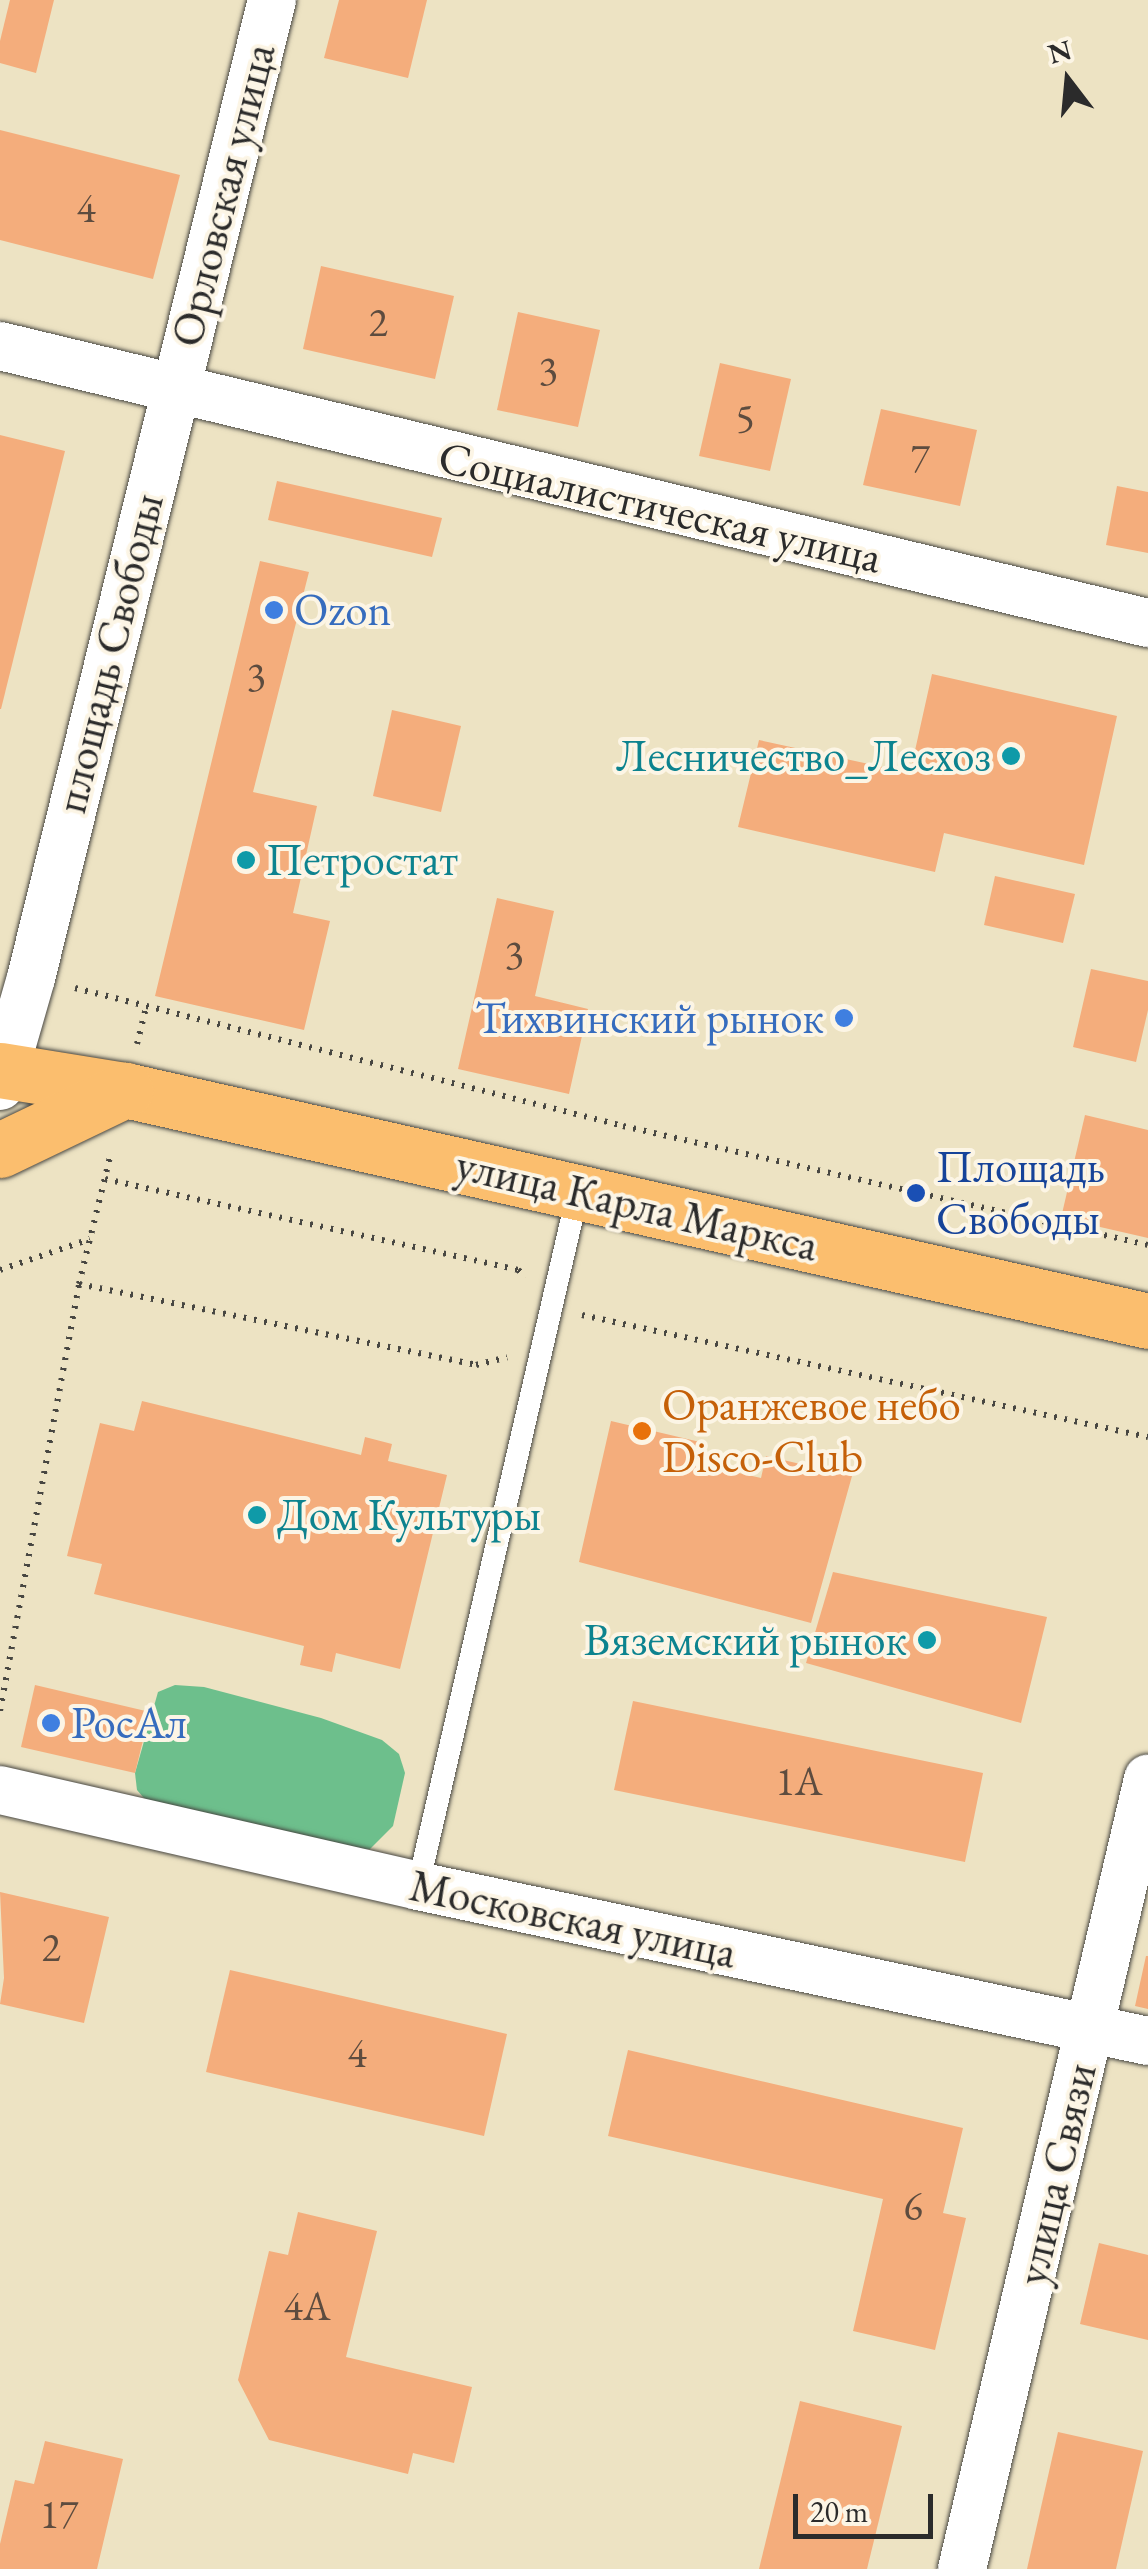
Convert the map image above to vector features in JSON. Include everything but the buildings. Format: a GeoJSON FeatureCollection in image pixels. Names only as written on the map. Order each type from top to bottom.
{"type":"FeatureCollection","features":[{"type":"Feature","properties":{"kind":"main road","name":"улица Карла Маркса"},"geometry":{"type":"LineString","coordinates":[[1,1076],[126,1090],[1148,1321]]}},
{"type":"Feature","properties":{"kind":"main road"},"geometry":{"type":"LineString","coordinates":[[0,1150],[126,1090]]}},
{"type":"Feature","properties":{"kind":"street","name":"Орловская улица"},"geometry":{"type":"LineString","coordinates":[[173,391],[272,0]]}},
{"type":"Feature","properties":{"kind":"street"},"geometry":{"type":"LineString","coordinates":[[0,346],[173,391]]}},
{"type":"Feature","properties":{"kind":"street","name":"Социалистическая улица"},"geometry":{"type":"LineString","coordinates":[[173,391],[1148,623]]}},
{"type":"Feature","properties":{"kind":"street","name":"площадь Свободы"},"geometry":{"type":"LineString","coordinates":[[1,1076],[31,978],[173,391]]}},
{"type":"Feature","properties":{"kind":"street","name":"улица Связи"},"geometry":{"type":"LineString","coordinates":[[962,2569],[1148,1779]]}},
{"type":"Feature","properties":{"kind":"street","name":"Московская улица"},"geometry":{"type":"LineString","coordinates":[[0,1790],[418,1886],[1148,2041]]}},
{"type":"Feature","properties":{"kind":"lane"},"geometry":{"type":"LineString","coordinates":[[418,1886],[578,1192]]}},
{"type":"Feature","properties":{"kind":"path"},"geometry":{"type":"LineString","coordinates":[[31,978],[624,1126],[1148,1245]]}},
{"type":"Feature","properties":{"kind":"path"},"geometry":{"type":"LineString","coordinates":[[0,1711],[79,1284],[126,1090]]}},
{"type":"Feature","properties":{"kind":"path"},"geometry":{"type":"LineString","coordinates":[[105,1180],[518,1270],[533,1282],[552,1308],[1148,1438]]}},
{"type":"Feature","properties":{"kind":"path"},"geometry":{"type":"LineString","coordinates":[[0,1270],[90,1238]]}},
{"type":"Feature","properties":{"kind":"path"},"geometry":{"type":"LineString","coordinates":[[79,1284],[476,1365],[506,1358],[552,1308]]}},
{"type":"Feature","properties":{"kind":"green space"},"geometry":{"type":"Polygon","coordinates":[[[175,1685],[204,1687],[321,1718],[382,1740],[399,1754],[405,1773],[393,1826],[370,1849],[344,1852],[149,1804],[137,1790],[135,1773],[158,1692],[175,1685]]]}},
{"type":"Feature","properties":{"kind":"place","name":"Ozon"},"geometry":{"type":"Point","coordinates":[274,610]}},
{"type":"Feature","properties":{"kind":"place","name":"Лесничество_Лесхоз"},"geometry":{"type":"Point","coordinates":[1011,756]}},
{"type":"Feature","properties":{"kind":"place","name":"Петростат"},"geometry":{"type":"Point","coordinates":[246,860]}},
{"type":"Feature","properties":{"kind":"place","name":"Тихвинский рынок"},"geometry":{"type":"Point","coordinates":[844,1018]}},
{"type":"Feature","properties":{"kind":"place","name":"Площадь Свободы"},"geometry":{"type":"Point","coordinates":[916,1193]}},
{"type":"Feature","properties":{"kind":"place","name":"Оранжевое небо Disco-Club"},"geometry":{"type":"Point","coordinates":[642,1431]}},
{"type":"Feature","properties":{"kind":"place","name":"Дом Культуры"},"geometry":{"type":"Point","coordinates":[257,1515]}},
{"type":"Feature","properties":{"kind":"place","name":"Вяземский рынок"},"geometry":{"type":"Point","coordinates":[927,1640]}},
{"type":"Feature","properties":{"kind":"place","name":"РосАл"},"geometry":{"type":"Point","coordinates":[51,1723]}}]}
